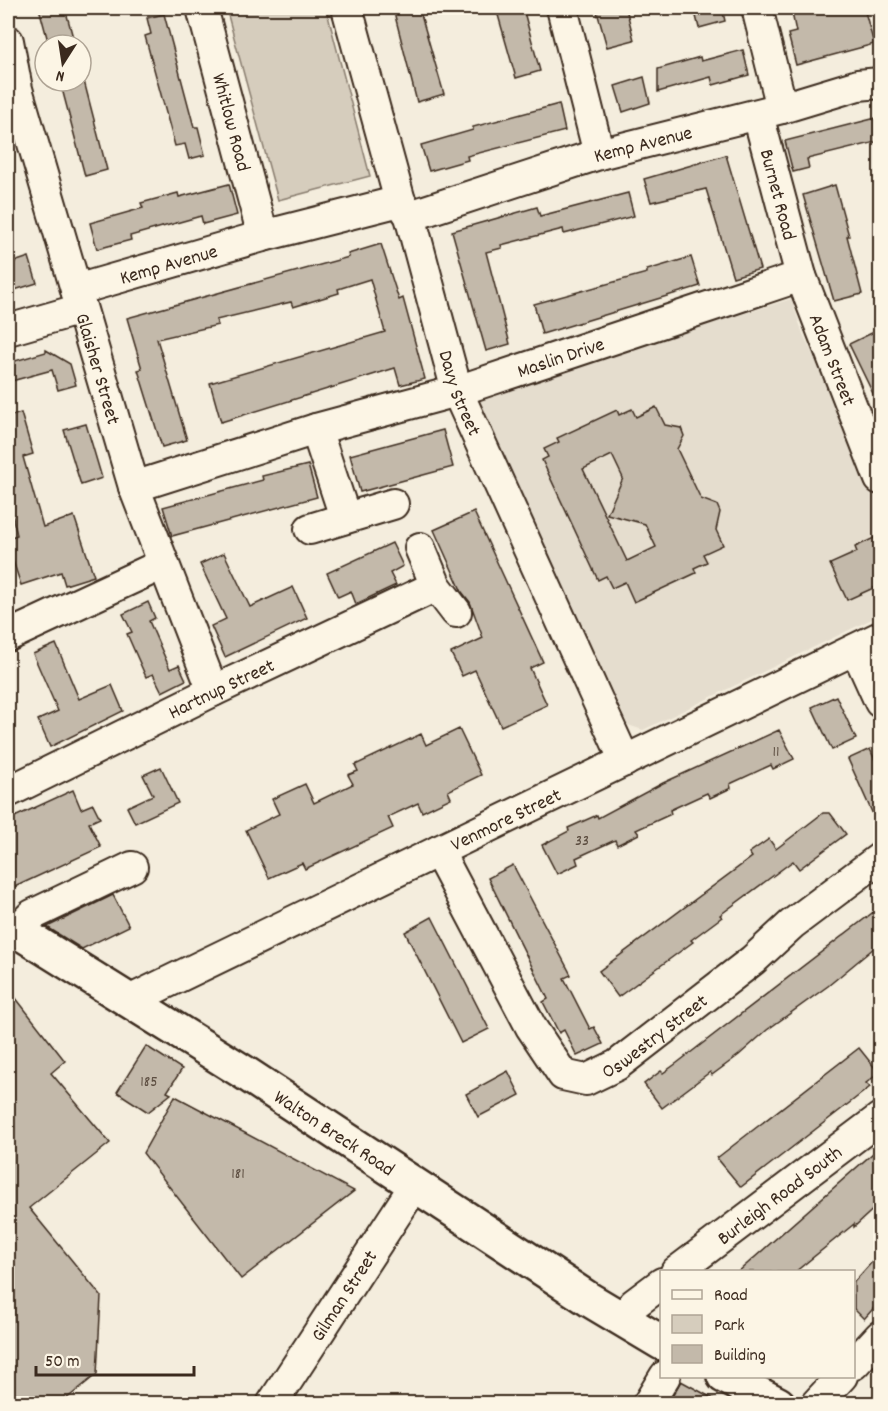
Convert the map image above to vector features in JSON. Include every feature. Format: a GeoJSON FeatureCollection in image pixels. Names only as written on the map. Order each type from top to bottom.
{"type":"FeatureCollection","features":[{"type":"Feature","properties":{"kind":"highway","name":"Walton Breck Road"},"geometry":{"type":"LineString","coordinates":[[12,928],[130,1000],[622,1320],[660,1342]]}},
{"type":"Feature","properties":{"kind":"highway"},"geometry":{"type":"LineString","coordinates":[[726,1378],[774,1403]]}},
{"type":"Feature","properties":{"kind":"street","name":"Whitlow Road"},"geometry":{"type":"LineString","coordinates":[[202,8],[263,236]]}},
{"type":"Feature","properties":{"kind":"street","name":"Davy Street"},"geometry":{"type":"LineString","coordinates":[[347,8],[457,392],[625,761]]}},
{"type":"Feature","properties":{"kind":"street"},"geometry":{"type":"LineString","coordinates":[[562,8],[599,154]]}},
{"type":"Feature","properties":{"kind":"street","name":"Burnet Road"},"geometry":{"type":"LineString","coordinates":[[757,8],[770,112],[801,276]]}},
{"type":"Feature","properties":{"kind":"street","name":"Glaisher Street"},"geometry":{"type":"LineString","coordinates":[[8,41],[17,89],[134,487],[213,691]]}},
{"type":"Feature","properties":{"kind":"street","name":"Kemp Avenue"},"geometry":{"type":"LineString","coordinates":[[8,330],[78,300],[263,236],[405,208],[599,154],[770,112],[858,86],[880,83]]}},
{"type":"Feature","properties":{"kind":"street","name":"Maslin Drive"},"geometry":{"type":"LineString","coordinates":[[134,487],[316,429],[457,392],[801,276]]}},
{"type":"Feature","properties":{"kind":"street","name":"Adam Street"},"geometry":{"type":"LineString","coordinates":[[801,276],[880,479]]}},
{"type":"Feature","properties":{"kind":"street"},"geometry":{"type":"LineString","coordinates":[[316,429],[345,517]]}},
{"type":"Feature","properties":{"kind":"street"},"geometry":{"type":"LineString","coordinates":[[310,529],[393,504]]}},
{"type":"Feature","properties":{"kind":"street"},"geometry":{"type":"LineString","coordinates":[[420,548],[436,586],[456,612]]}},
{"type":"Feature","properties":{"kind":"street"},"geometry":{"type":"LineString","coordinates":[[9,631],[163,564]]}},
{"type":"Feature","properties":{"kind":"street","name":"Hartnup Street"},"geometry":{"type":"LineString","coordinates":[[8,792],[213,691],[436,586]]}},
{"type":"Feature","properties":{"kind":"street"},"geometry":{"type":"LineString","coordinates":[[868,643],[880,702]]}},
{"type":"Feature","properties":{"kind":"street","name":"Venmore Street"},"geometry":{"type":"LineString","coordinates":[[130,1000],[868,643]]}},
{"type":"Feature","properties":{"kind":"street","name":"Oswestry Street"},"geometry":{"type":"LineString","coordinates":[[438,851],[531,1027],[563,1075],[586,1080],[617,1065],[753,960],[792,924],[880,858]]}},
{"type":"Feature","properties":{"kind":"street"},"geometry":{"type":"LineString","coordinates":[[12,928],[32,915],[132,867]]}},
{"type":"Feature","properties":{"kind":"street","name":"Burleigh Road South"},"geometry":{"type":"LineString","coordinates":[[679,1270],[880,1118]]}},
{"type":"Feature","properties":{"kind":"street","name":"Gilman Street"},"geometry":{"type":"LineString","coordinates":[[272,1404],[415,1185]]}},
{"type":"Feature","properties":{"kind":"street"},"geometry":{"type":"LineString","coordinates":[[622,1320],[634,1304],[660,1284]]}},
{"type":"Feature","properties":{"kind":"street"},"geometry":{"type":"LineString","coordinates":[[855,1363],[880,1336]]}},
{"type":"Feature","properties":{"kind":"street"},"geometry":{"type":"LineString","coordinates":[[648,1404],[664,1378]]}},
{"type":"Feature","properties":{"kind":"street"},"geometry":{"type":"LineString","coordinates":[[816,1404],[841,1378]]}},
{"type":"Feature","properties":{"kind":"shaded area"},"geometry":{"type":"Polygon","coordinates":[[[791,299],[803,334],[880,498],[880,615],[643,730],[628,725],[475,396],[791,299]]]}},
{"type":"Feature","properties":{"kind":"green space"},"geometry":{"type":"Polygon","coordinates":[[[226,8],[326,8],[370,176],[278,200],[226,8]]]}},
{"type":"Feature","properties":{"kind":"building"},"geometry":{"type":"Polygon","coordinates":[[[39,8],[65,8],[72,33],[46,33],[39,8]]]}},
{"type":"Feature","properties":{"kind":"building"},"geometry":{"type":"Polygon","coordinates":[[[393,8],[419,8],[444,94],[417,102],[393,8]]]}},
{"type":"Feature","properties":{"kind":"building"},"geometry":{"type":"Polygon","coordinates":[[[496,8],[523,8],[540,71],[516,78],[496,8]]]}},
{"type":"Feature","properties":{"kind":"building"},"geometry":{"type":"Polygon","coordinates":[[[596,8],[626,8],[634,40],[607,47],[596,8]]]}},
{"type":"Feature","properties":{"kind":"building"},"geometry":{"type":"Polygon","coordinates":[[[694,8],[722,8],[725,21],[699,28],[694,8]]]}},
{"type":"Feature","properties":{"kind":"building"},"geometry":{"type":"Polygon","coordinates":[[[791,8],[864,8],[874,44],[796,65],[788,34],[796,32],[791,8]]]}},
{"type":"Feature","properties":{"kind":"building"},"geometry":{"type":"Polygon","coordinates":[[[164,14],[194,127],[198,127],[205,155],[189,159],[185,144],[175,146],[145,36],[151,34],[147,18],[164,14]]]}},
{"type":"Feature","properties":{"kind":"building"},"geometry":{"type":"Polygon","coordinates":[[[743,50],[749,75],[713,85],[711,77],[658,92],[658,69],[700,57],[701,61],[743,50]]]}},
{"type":"Feature","properties":{"kind":"building"},"geometry":{"type":"Polygon","coordinates":[[[644,77],[650,103],[623,112],[615,86],[644,77]]]}},
{"type":"Feature","properties":{"kind":"building"},"geometry":{"type":"Polygon","coordinates":[[[63,93],[87,93],[107,170],[85,176],[63,93]]]}},
{"type":"Feature","properties":{"kind":"building"},"geometry":{"type":"Polygon","coordinates":[[[559,104],[565,131],[467,156],[468,160],[429,171],[421,145],[473,130],[473,127],[559,104]]]}},
{"type":"Feature","properties":{"kind":"building"},"geometry":{"type":"Polygon","coordinates":[[[880,117],[880,141],[807,159],[809,168],[793,172],[785,141],[880,117]]]}},
{"type":"Feature","properties":{"kind":"building"},"geometry":{"type":"Polygon","coordinates":[[[726,155],[760,269],[733,277],[706,189],[651,202],[644,179],[726,155]]]}},
{"type":"Feature","properties":{"kind":"building"},"geometry":{"type":"Polygon","coordinates":[[[229,184],[237,215],[203,224],[201,216],[130,236],[131,240],[97,249],[90,223],[143,208],[141,203],[178,193],[179,197],[229,184]]]}},
{"type":"Feature","properties":{"kind":"building"},"geometry":{"type":"Polygon","coordinates":[[[835,185],[862,294],[834,301],[803,195],[835,185]]]}},
{"type":"Feature","properties":{"kind":"building"},"geometry":{"type":"Polygon","coordinates":[[[628,193],[634,216],[564,234],[563,229],[501,245],[502,248],[486,252],[510,344],[486,351],[452,231],[537,207],[540,216],[628,193]]]}},
{"type":"Feature","properties":{"kind":"building"},"geometry":{"type":"Polygon","coordinates":[[[381,244],[399,300],[403,298],[425,379],[400,385],[395,368],[221,422],[210,383],[385,332],[370,279],[338,289],[339,293],[293,307],[291,302],[216,320],[218,325],[157,339],[187,440],[162,447],[138,370],[142,369],[127,318],[349,257],[348,254],[381,244]]]}},
{"type":"Feature","properties":{"kind":"building"},"geometry":{"type":"Polygon","coordinates":[[[29,257],[37,283],[8,292],[8,264],[29,257]]]}},
{"type":"Feature","properties":{"kind":"building"},"geometry":{"type":"Polygon","coordinates":[[[691,257],[700,286],[542,334],[534,304],[647,273],[647,270],[691,257]]]}},
{"type":"Feature","properties":{"kind":"building"},"geometry":{"type":"Polygon","coordinates":[[[880,329],[880,408],[849,344],[880,329]]]}},
{"type":"Feature","properties":{"kind":"building"},"geometry":{"type":"Polygon","coordinates":[[[46,350],[70,364],[76,385],[58,390],[52,370],[8,382],[8,363],[46,352],[46,350]]]}},
{"type":"Feature","properties":{"kind":"building"},"geometry":{"type":"Polygon","coordinates":[[[656,407],[665,425],[681,428],[684,436],[677,449],[701,499],[717,505],[720,512],[716,530],[723,545],[703,554],[707,562],[694,568],[696,573],[634,602],[625,582],[612,588],[606,576],[598,580],[542,460],[548,457],[544,449],[559,442],[557,438],[617,410],[619,415],[632,409],[636,417],[656,407]],[[612,455],[583,469],[627,561],[656,547],[645,524],[607,514],[623,478],[612,455]]]}},
{"type":"Feature","properties":{"kind":"building"},"geometry":{"type":"Polygon","coordinates":[[[21,413],[33,454],[23,457],[43,527],[74,516],[94,576],[65,585],[61,572],[21,585],[8,546],[8,538],[17,535],[8,499],[8,417],[21,413]]]}},
{"type":"Feature","properties":{"kind":"building"},"geometry":{"type":"Polygon","coordinates":[[[86,424],[102,478],[81,485],[64,430],[86,424]]]}},
{"type":"Feature","properties":{"kind":"building"},"geometry":{"type":"Polygon","coordinates":[[[443,430],[453,467],[360,492],[350,455],[443,430]]]}},
{"type":"Feature","properties":{"kind":"building"},"geometry":{"type":"Polygon","coordinates":[[[308,465],[317,497],[172,536],[163,507],[263,480],[262,476],[308,465]]]}},
{"type":"Feature","properties":{"kind":"building"},"geometry":{"type":"Polygon","coordinates":[[[474,512],[543,662],[530,668],[547,705],[501,726],[475,670],[462,676],[451,653],[483,638],[470,602],[462,592],[434,530],[474,512]]]}},
{"type":"Feature","properties":{"kind":"building"},"geometry":{"type":"Polygon","coordinates":[[[876,537],[880,546],[880,585],[847,600],[830,564],[857,552],[855,547],[876,537]]]}},
{"type":"Feature","properties":{"kind":"building"},"geometry":{"type":"Polygon","coordinates":[[[392,543],[403,566],[390,573],[396,585],[356,604],[351,591],[338,597],[327,573],[392,543]]]}},
{"type":"Feature","properties":{"kind":"building"},"geometry":{"type":"Polygon","coordinates":[[[224,553],[250,607],[293,587],[307,618],[225,657],[211,626],[226,619],[200,564],[224,553]]]}},
{"type":"Feature","properties":{"kind":"building"},"geometry":{"type":"Polygon","coordinates":[[[148,602],[155,618],[149,621],[170,669],[179,665],[186,680],[162,692],[153,674],[146,677],[127,634],[132,632],[123,614],[148,602]]]}},
{"type":"Feature","properties":{"kind":"building"},"geometry":{"type":"Polygon","coordinates":[[[56,644],[79,699],[112,685],[123,711],[50,747],[38,720],[58,711],[33,654],[56,644]]]}},
{"type":"Feature","properties":{"kind":"building"},"geometry":{"type":"Polygon","coordinates":[[[836,696],[856,739],[832,750],[812,707],[836,696]]]}},
{"type":"Feature","properties":{"kind":"building"},"geometry":{"type":"Polygon","coordinates":[[[459,729],[481,775],[448,791],[451,798],[422,812],[418,803],[388,817],[393,828],[305,869],[302,863],[269,878],[246,830],[279,814],[272,799],[305,784],[314,803],[353,784],[348,775],[358,771],[355,765],[421,734],[426,745],[459,729]]]}},
{"type":"Feature","properties":{"kind":"building"},"geometry":{"type":"Polygon","coordinates":[[[779,730],[794,759],[773,769],[771,765],[730,784],[731,788],[710,798],[707,793],[670,810],[671,814],[636,830],[639,834],[617,845],[615,840],[576,858],[578,864],[557,874],[542,845],[569,831],[568,828],[597,815],[598,818],[663,783],[779,730]]]}},
{"type":"Feature","properties":{"kind":"building"},"geometry":{"type":"Polygon","coordinates":[[[870,749],[880,771],[880,830],[848,759],[870,749]]]}},
{"type":"Feature","properties":{"kind":"building"},"geometry":{"type":"Polygon","coordinates":[[[161,767],[178,803],[135,823],[127,807],[153,795],[143,775],[161,767]]]}},
{"type":"Feature","properties":{"kind":"building"},"geometry":{"type":"Polygon","coordinates":[[[73,790],[81,809],[93,804],[100,818],[89,823],[101,847],[8,890],[8,820],[73,790]]]}},
{"type":"Feature","properties":{"kind":"building"},"geometry":{"type":"Polygon","coordinates":[[[823,813],[830,813],[846,834],[799,869],[793,861],[720,915],[722,917],[691,940],[693,942],[618,997],[599,971],[752,857],[749,853],[769,839],[776,849],[823,813]]]}},
{"type":"Feature","properties":{"kind":"building"},"geometry":{"type":"Polygon","coordinates":[[[513,865],[571,975],[564,978],[590,1029],[594,1027],[603,1044],[577,1056],[564,1030],[559,1033],[543,1002],[548,999],[488,878],[513,865]]]}},
{"type":"Feature","properties":{"kind":"building"},"geometry":{"type":"Polygon","coordinates":[[[113,895],[129,926],[82,949],[47,927],[113,895]]]}},
{"type":"Feature","properties":{"kind":"building"},"geometry":{"type":"Polygon","coordinates":[[[880,907],[880,943],[828,986],[767,1030],[739,1055],[712,1075],[710,1072],[662,1108],[644,1084],[661,1071],[663,1073],[677,1063],[880,907]]]}},
{"type":"Feature","properties":{"kind":"building"},"geometry":{"type":"Polygon","coordinates":[[[432,917],[489,1029],[461,1043],[405,932],[432,917]]]}},
{"type":"Feature","properties":{"kind":"building"},"geometry":{"type":"Polygon","coordinates":[[[8,988],[65,1061],[51,1073],[110,1143],[29,1208],[101,1296],[97,1374],[60,1404],[8,1404],[8,988]]]}},
{"type":"Feature","properties":{"kind":"building"},"geometry":{"type":"Polygon","coordinates":[[[146,1046],[182,1069],[167,1092],[171,1094],[148,1112],[117,1092],[146,1046]]]}},
{"type":"Feature","properties":{"kind":"building"},"geometry":{"type":"Polygon","coordinates":[[[859,1048],[879,1073],[866,1083],[870,1087],[741,1187],[717,1158],[859,1048]]]}},
{"type":"Feature","properties":{"kind":"building"},"geometry":{"type":"Polygon","coordinates":[[[508,1071],[520,1095],[478,1117],[466,1094],[508,1071]]]}},
{"type":"Feature","properties":{"kind":"building"},"geometry":{"type":"Polygon","coordinates":[[[175,1096],[354,1191],[241,1279],[143,1153],[175,1096]]]}},
{"type":"Feature","properties":{"kind":"building"},"geometry":{"type":"Polygon","coordinates":[[[880,1147],[880,1203],[854,1227],[854,1224],[797,1270],[740,1270],[880,1147]]]}},
{"type":"Feature","properties":{"kind":"building"},"geometry":{"type":"Polygon","coordinates":[[[880,1253],[880,1301],[864,1319],[855,1310],[855,1281],[880,1253]]]}},
{"type":"Feature","properties":{"kind":"building"},"geometry":{"type":"Polygon","coordinates":[[[681,1381],[723,1404],[668,1404],[681,1381]]]}}]}
